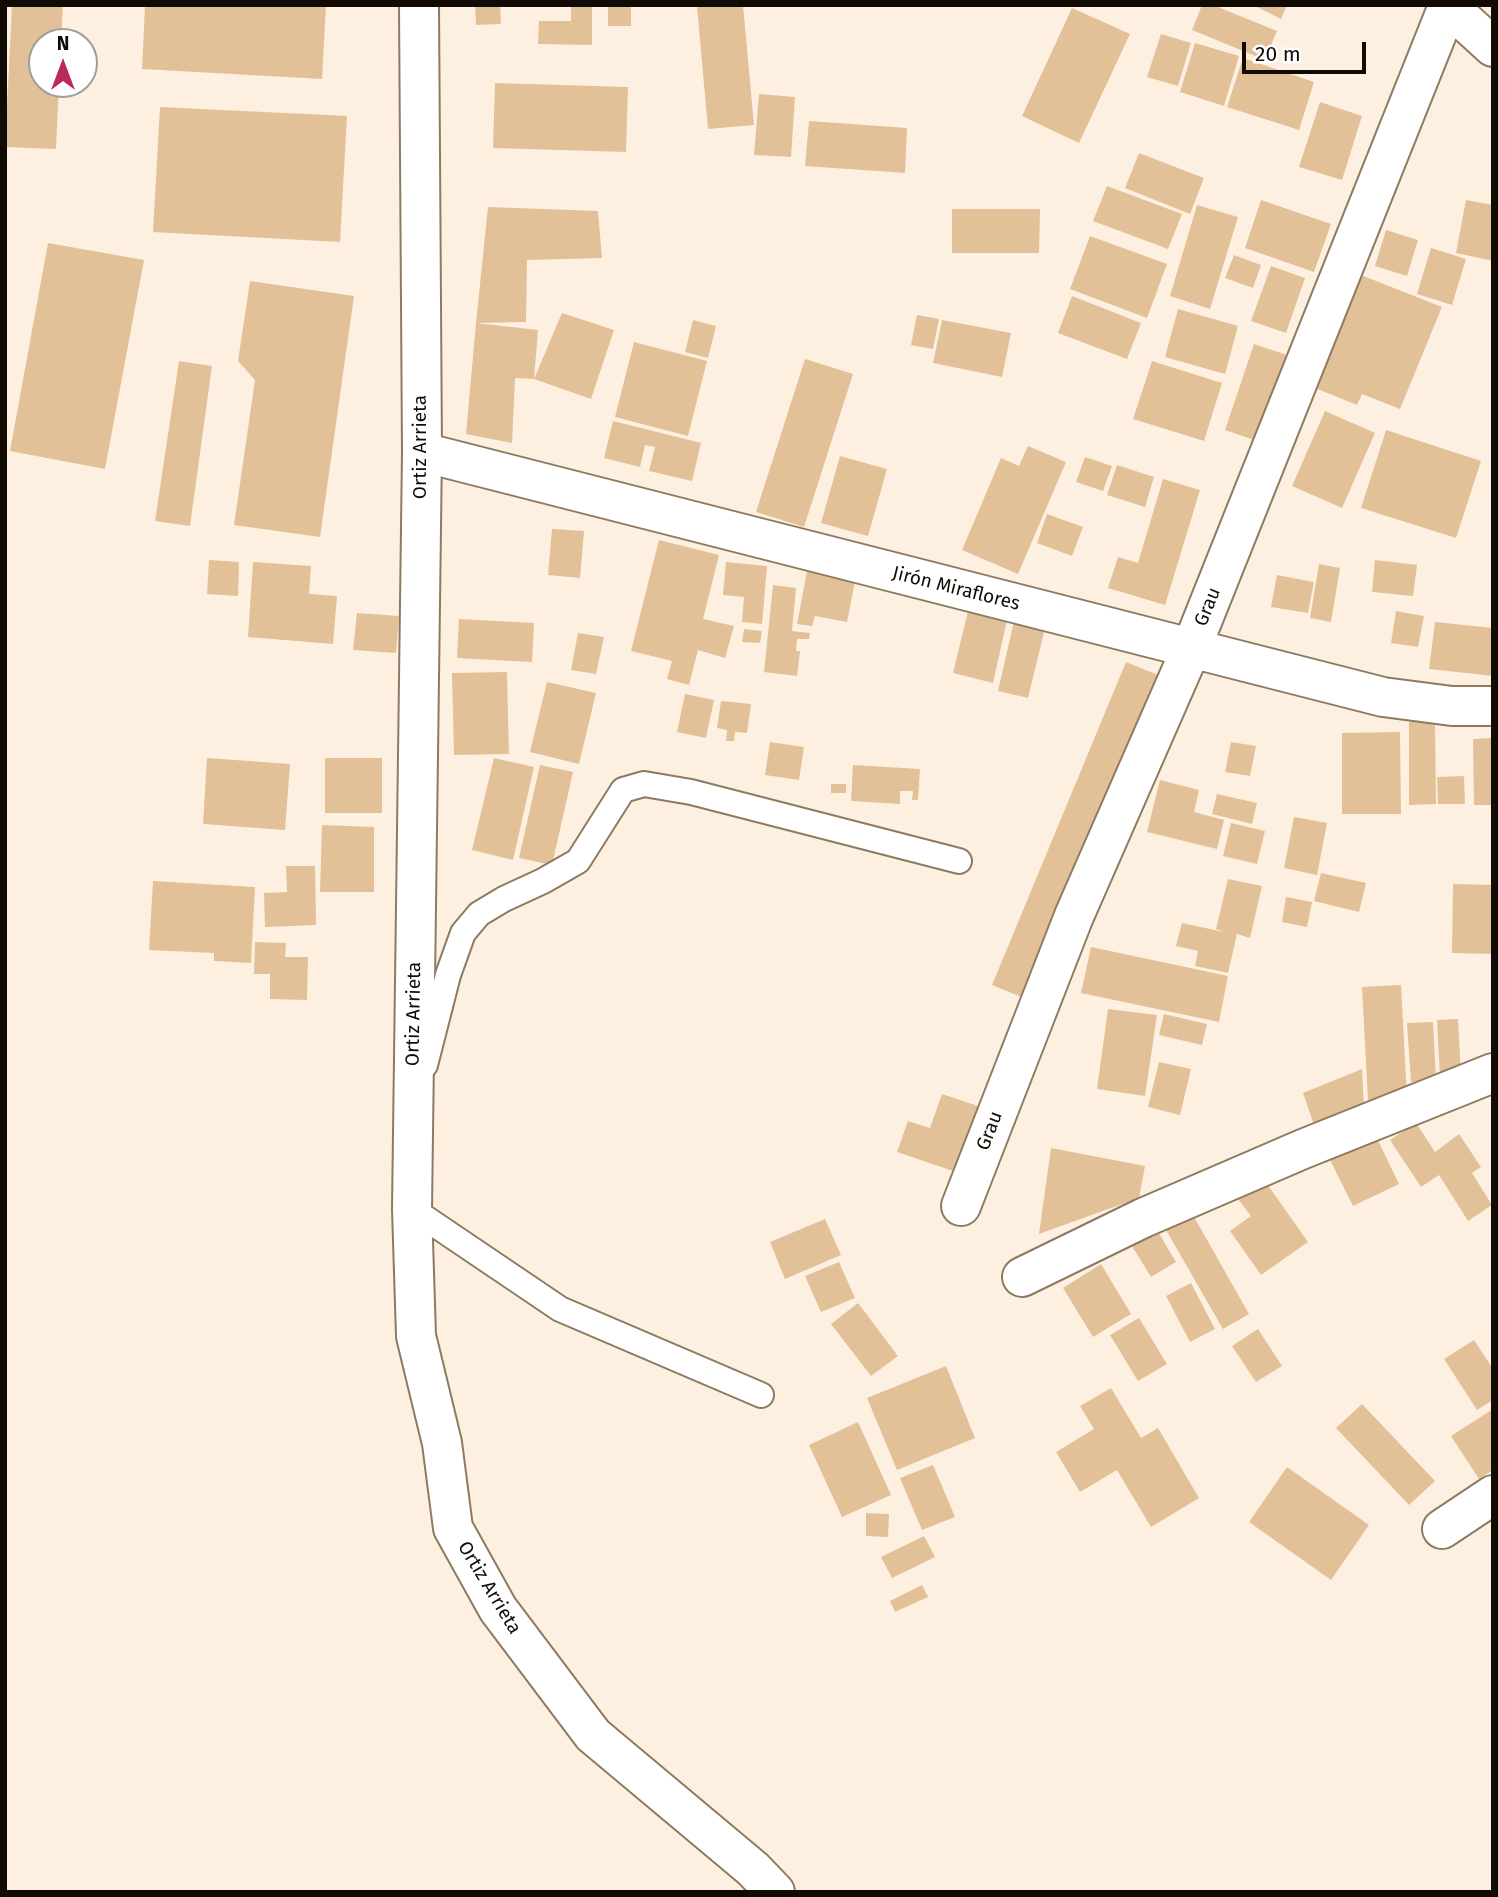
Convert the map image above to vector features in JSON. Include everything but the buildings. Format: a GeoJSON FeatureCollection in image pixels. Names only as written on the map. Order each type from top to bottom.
{"type":"FeatureCollection","features":[{"type":"Feature","properties":{"kind":"street","name":"Ortiz Arrieta"},"geometry":{"type":"LineString","coordinates":[[419,5],[422,452],[412,1209],[416,1336],[442,1443],[453,1528],[498,1609],[593,1735],[753,1869],[775,1892]]}},
{"type":"Feature","properties":{"kind":"street"},"geometry":{"type":"LineString","coordinates":[[1447,6],[1493,47]]}},
{"type":"Feature","properties":{"kind":"street","name":"Grau"},"geometry":{"type":"LineString","coordinates":[[961,1206],[1074,916],[1191,649],[1447,6]]}},
{"type":"Feature","properties":{"kind":"street","name":"Jirón Miraflores"},"geometry":{"type":"LineString","coordinates":[[422,452],[1384,697],[1452,706],[1493,705]]}},
{"type":"Feature","properties":{"kind":"street"},"geometry":{"type":"LineString","coordinates":[[1022,1277],[1143,1218],[1303,1149],[1493,1073]]}},
{"type":"Feature","properties":{"kind":"street"},"geometry":{"type":"LineString","coordinates":[[1442,1529],[1493,1494]]}},
{"type":"Feature","properties":{"kind":"lane"},"geometry":{"type":"LineString","coordinates":[[413,1103],[448,975],[463,933],[479,914],[578,861],[623,790],[644,784],[691,792],[959,861]]}},
{"type":"Feature","properties":{"kind":"lane"},"geometry":{"type":"LineString","coordinates":[[412,1209],[561,1310],[761,1395]]}}]}
